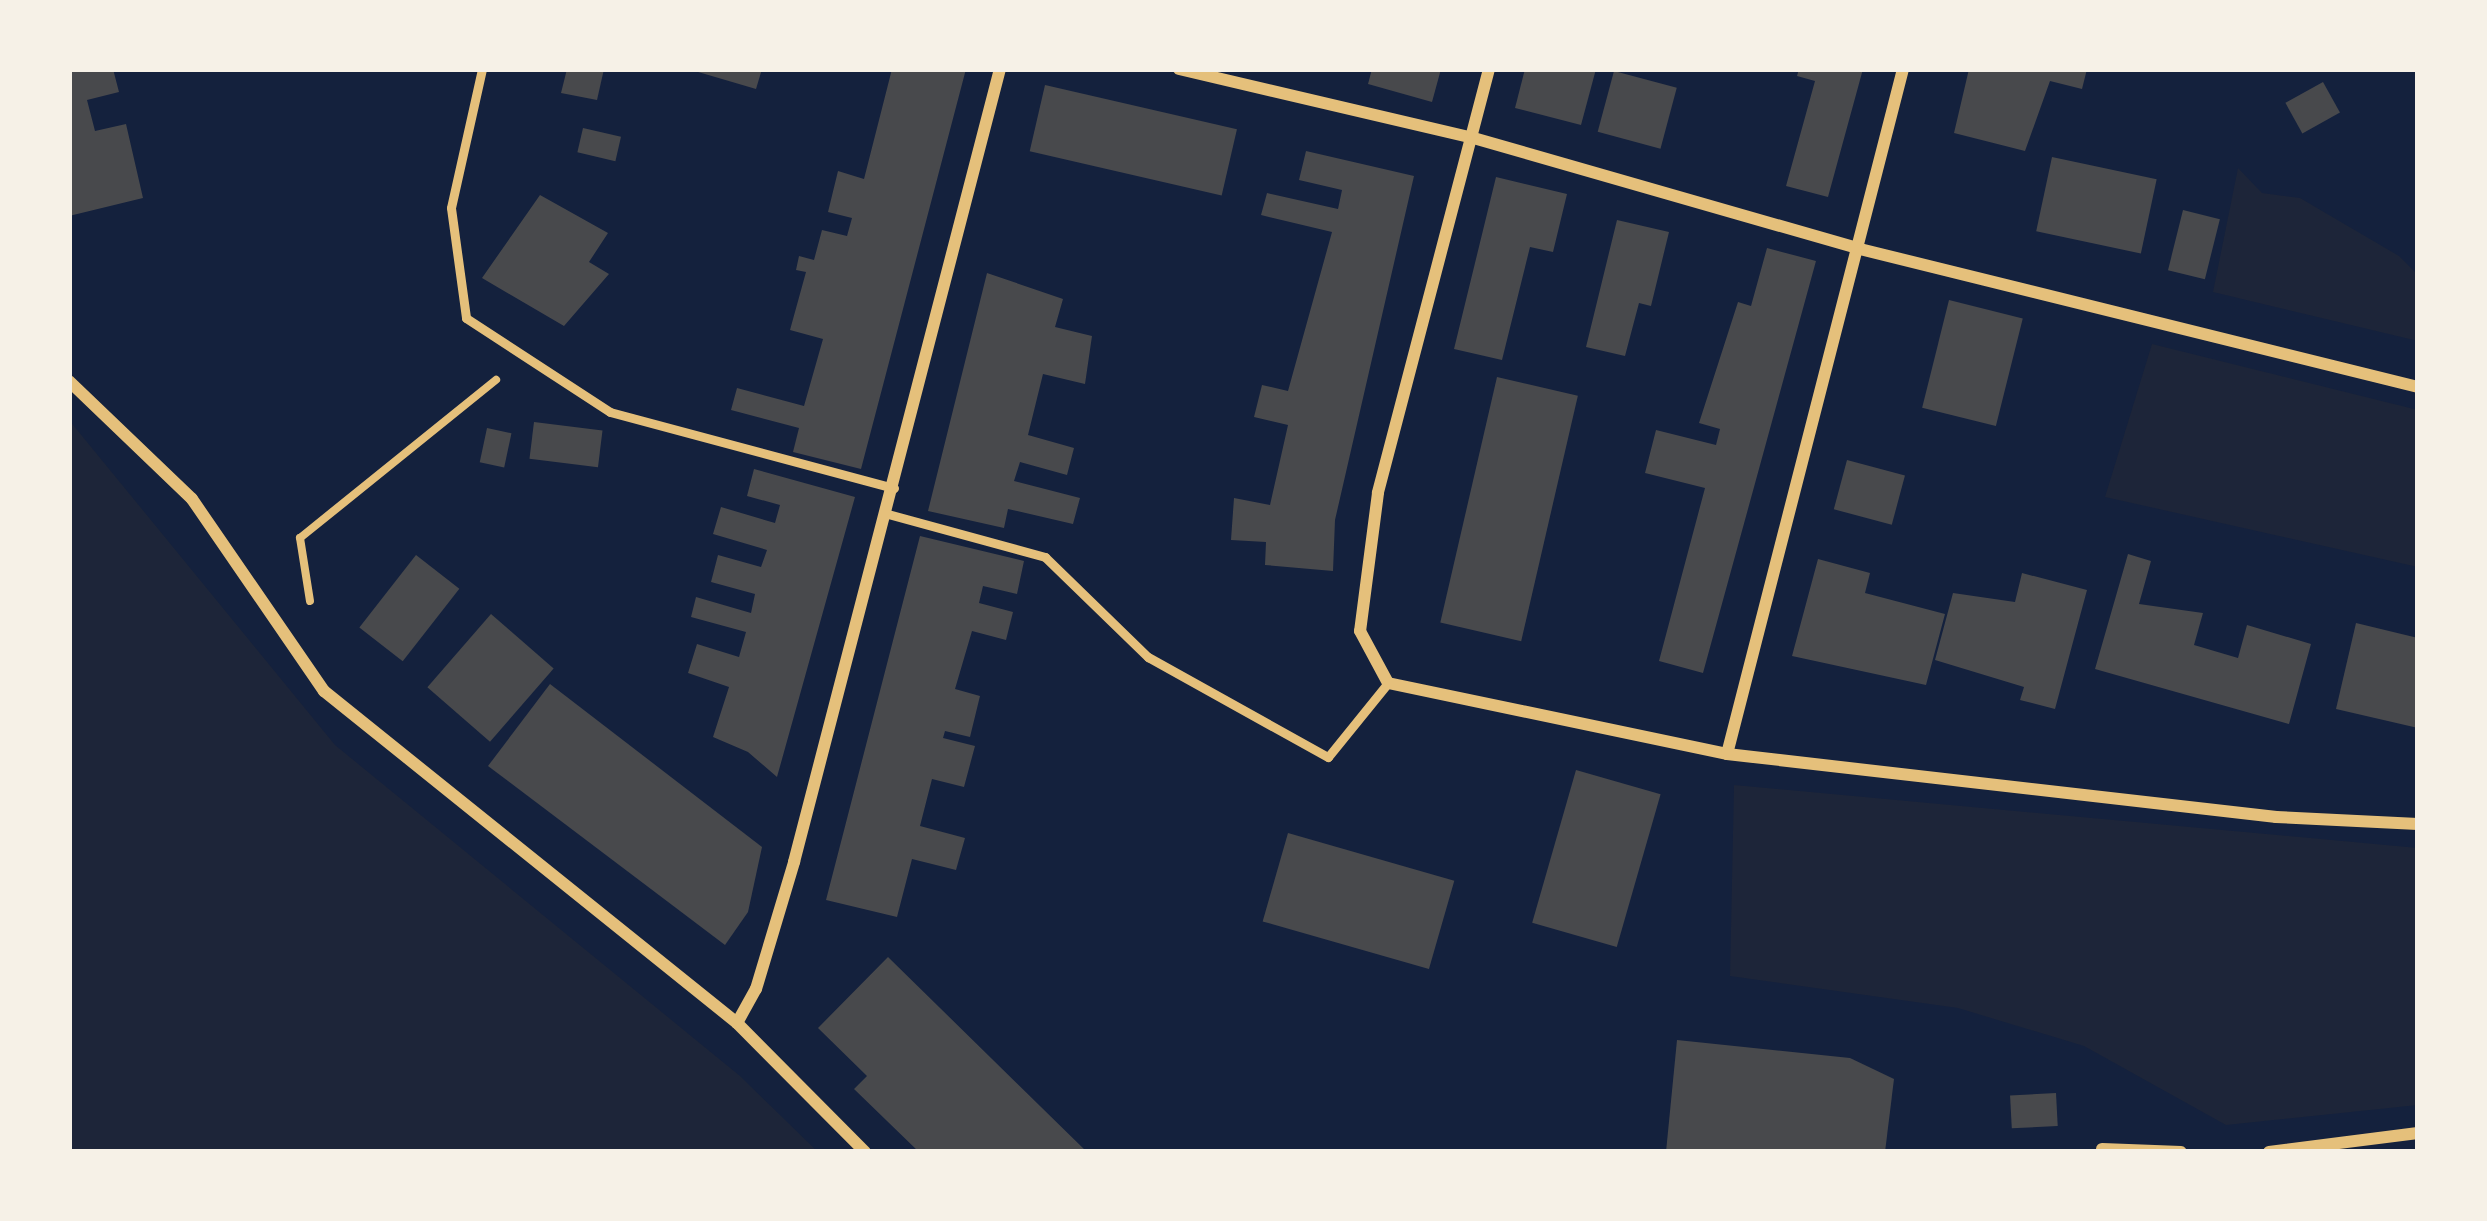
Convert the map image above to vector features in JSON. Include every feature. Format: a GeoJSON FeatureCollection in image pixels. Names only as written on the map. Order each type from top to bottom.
{"type":"FeatureCollection","features":[{"type":"Feature","properties":{"kind":"street"},"geometry":{"type":"LineString","coordinates":[[737,1023],[756,989],[794,862],[895,488],[1000,69]]}},
{"type":"Feature","properties":{"kind":"street"},"geometry":{"type":"LineString","coordinates":[[1179,69],[1470,137],[1856,248],[2418,387]]}},
{"type":"Feature","properties":{"kind":"street"},"geometry":{"type":"LineString","coordinates":[[1489,69],[1378,493],[1360,631],[1388,683],[1727,754],[2276,817],[2418,824]]}},
{"type":"Feature","properties":{"kind":"street"},"geometry":{"type":"LineString","coordinates":[[1727,754],[1903,69]]}},
{"type":"Feature","properties":{"kind":"street"},"geometry":{"type":"LineString","coordinates":[[69,381],[192,499],[324,691],[737,1023],[865,1152]]}},
{"type":"Feature","properties":{"kind":"street"},"geometry":{"type":"LineString","coordinates":[[2269,1152],[2418,1132]]}},
{"type":"Feature","properties":{"kind":"street"},"geometry":{"type":"LineString","coordinates":[[2102,1149],[2181,1152]]}},
{"type":"Feature","properties":{"kind":"lane"},"geometry":{"type":"LineString","coordinates":[[482,69],[451,208],[454,271],[466,318],[521,360],[610,412],[895,488]]}},
{"type":"Feature","properties":{"kind":"lane"},"geometry":{"type":"LineString","coordinates":[[888,514],[1045,556],[1148,657],[1328,757],[1388,683]]}},
{"type":"Feature","properties":{"kind":"path"},"geometry":{"type":"LineString","coordinates":[[314,626],[300,538],[521,360]]}},
{"type":"Feature","properties":{"kind":"shaded area"},"geometry":{"type":"Polygon","coordinates":[[[2238,168],[2262,193],[2300,198],[2399,256],[2418,275],[2418,341],[2213,292],[2238,168]]]}},
{"type":"Feature","properties":{"kind":"shaded area"},"geometry":{"type":"Polygon","coordinates":[[[2152,344],[2418,410],[2418,567],[2105,497],[2152,344]]]}},
{"type":"Feature","properties":{"kind":"shaded area"},"geometry":{"type":"Polygon","coordinates":[[[69,420],[335,745],[740,1076],[818,1152],[69,1152],[69,420]]]}},
{"type":"Feature","properties":{"kind":"shaded area"},"geometry":{"type":"Polygon","coordinates":[[[1734,785],[2418,848],[2418,1105],[2226,1125],[2084,1046],[1958,1008],[1730,976],[1734,785]]]}},
{"type":"Feature","properties":{"kind":"building"},"geometry":{"type":"Polygon","coordinates":[[[69,69],[113,69],[119,92],[87,100],[95,131],[126,124],[143,198],[69,216],[69,69]]]}},
{"type":"Feature","properties":{"kind":"building"},"geometry":{"type":"Polygon","coordinates":[[[567,69],[604,69],[597,100],[561,93],[567,69]]]}},
{"type":"Feature","properties":{"kind":"building"},"geometry":{"type":"Polygon","coordinates":[[[688,69],[762,69],[756,89],[688,69]]]}},
{"type":"Feature","properties":{"kind":"building"},"geometry":{"type":"Polygon","coordinates":[[[892,69],[966,69],[861,469],[793,452],[799,428],[731,410],[737,388],[804,406],[823,339],[790,330],[806,272],[796,270],[799,256],[814,260],[822,230],[847,236],[852,218],[828,212],[838,171],[864,179],[892,69]]]}},
{"type":"Feature","properties":{"kind":"building"},"geometry":{"type":"Polygon","coordinates":[[[1372,69],[1441,69],[1432,102],[1368,84],[1372,69]]]}},
{"type":"Feature","properties":{"kind":"building"},"geometry":{"type":"Polygon","coordinates":[[[1525,69],[1596,69],[1581,125],[1515,108],[1525,69]]]}},
{"type":"Feature","properties":{"kind":"building"},"geometry":{"type":"Polygon","coordinates":[[[1799,69],[1863,69],[1828,197],[1786,186],[1815,81],[1797,76],[1799,69]]]}},
{"type":"Feature","properties":{"kind":"building"},"geometry":{"type":"Polygon","coordinates":[[[1969,69],[2087,69],[2082,89],[2050,81],[2025,151],[1954,133],[1969,69]]]}},
{"type":"Feature","properties":{"kind":"building"},"geometry":{"type":"Polygon","coordinates":[[[1614,71],[1677,88],[1660,149],[1598,132],[1614,71]]]}},
{"type":"Feature","properties":{"kind":"building"},"geometry":{"type":"Polygon","coordinates":[[[2323,82],[2340,113],[2302,133],[2285,103],[2323,82]]]}},
{"type":"Feature","properties":{"kind":"building"},"geometry":{"type":"Polygon","coordinates":[[[1045,85],[1237,129],[1222,196],[1030,151],[1045,85]]]}},
{"type":"Feature","properties":{"kind":"building"},"geometry":{"type":"Polygon","coordinates":[[[583,128],[621,137],[615,161],[577,152],[583,128]]]}},
{"type":"Feature","properties":{"kind":"building"},"geometry":{"type":"Polygon","coordinates":[[[1306,151],[1414,176],[1335,520],[1333,571],[1265,565],[1266,542],[1231,540],[1234,498],[1270,505],[1288,425],[1254,417],[1262,385],[1288,391],[1332,232],[1261,215],[1267,193],[1338,209],[1342,190],[1299,180],[1306,151]]]}},
{"type":"Feature","properties":{"kind":"building"},"geometry":{"type":"Polygon","coordinates":[[[2052,157],[2157,179],[2141,254],[2036,231],[2052,157]]]}},
{"type":"Feature","properties":{"kind":"building"},"geometry":{"type":"Polygon","coordinates":[[[1496,177],[1567,194],[1553,252],[1530,247],[1502,360],[1454,349],[1496,177]]]}},
{"type":"Feature","properties":{"kind":"building"},"geometry":{"type":"Polygon","coordinates":[[[540,195],[608,233],[589,262],[609,274],[564,326],[482,278],[540,195]]]}},
{"type":"Feature","properties":{"kind":"building"},"geometry":{"type":"Polygon","coordinates":[[[2183,210],[2220,219],[2205,279],[2168,270],[2183,210]]]}},
{"type":"Feature","properties":{"kind":"building"},"geometry":{"type":"Polygon","coordinates":[[[1617,220],[1669,232],[1651,306],[1639,303],[1625,356],[1586,347],[1617,220]]]}},
{"type":"Feature","properties":{"kind":"building"},"geometry":{"type":"Polygon","coordinates":[[[1767,248],[1816,261],[1703,673],[1659,661],[1705,488],[1645,473],[1656,430],[1716,445],[1720,429],[1699,423],[1738,302],[1751,306],[1767,248]]]}},
{"type":"Feature","properties":{"kind":"building"},"geometry":{"type":"Polygon","coordinates":[[[987,273],[1063,299],[1055,327],[1092,336],[1085,384],[1043,374],[1028,435],[1074,448],[1067,475],[1020,462],[1014,481],[1080,498],[1073,524],[1008,509],[1004,528],[928,511],[987,273]]]}},
{"type":"Feature","properties":{"kind":"building"},"geometry":{"type":"Polygon","coordinates":[[[1949,300],[2023,318],[1996,426],[1922,408],[1949,300]]]}},
{"type":"Feature","properties":{"kind":"building"},"geometry":{"type":"Polygon","coordinates":[[[1497,377],[1578,396],[1521,641],[1440,623],[1497,377]]]}},
{"type":"Feature","properties":{"kind":"building"},"geometry":{"type":"Polygon","coordinates":[[[534,422],[602,430],[598,467],[529,459],[534,422]]]}},
{"type":"Feature","properties":{"kind":"building"},"geometry":{"type":"Polygon","coordinates":[[[487,428],[511,433],[504,467],[480,462],[487,428]]]}},
{"type":"Feature","properties":{"kind":"building"},"geometry":{"type":"Polygon","coordinates":[[[1847,460],[1905,476],[1892,525],[1834,509],[1847,460]]]}},
{"type":"Feature","properties":{"kind":"building"},"geometry":{"type":"Polygon","coordinates":[[[754,469],[855,497],[777,777],[748,752],[713,737],[729,687],[688,673],[697,644],[739,657],[746,632],[691,617],[696,597],[751,613],[755,594],[711,582],[718,555],[761,567],[767,550],[713,534],[721,507],[775,523],[780,505],[747,496],[754,469]]]}},
{"type":"Feature","properties":{"kind":"building"},"geometry":{"type":"Polygon","coordinates":[[[920,536],[1024,561],[1017,594],[983,586],[979,603],[1013,612],[1006,640],[972,631],[955,689],[980,696],[970,737],[945,731],[943,738],[975,746],[964,787],[932,779],[920,826],[965,838],[956,870],[912,859],[897,917],[826,900],[920,536]]]}},
{"type":"Feature","properties":{"kind":"building"},"geometry":{"type":"Polygon","coordinates":[[[2128,554],[2151,561],[2139,604],[2203,613],[2194,645],[2238,658],[2247,625],[2311,644],[2289,724],[2095,669],[2128,554]]]}},
{"type":"Feature","properties":{"kind":"building"},"geometry":{"type":"Polygon","coordinates":[[[416,555],[459,589],[403,661],[359,627],[416,555]]]}},
{"type":"Feature","properties":{"kind":"building"},"geometry":{"type":"Polygon","coordinates":[[[1818,559],[1870,573],[1865,593],[1945,614],[1926,685],[1792,656],[1818,559]]]}},
{"type":"Feature","properties":{"kind":"building"},"geometry":{"type":"Polygon","coordinates":[[[2022,573],[2087,590],[2055,709],[2020,700],[2024,687],[1935,660],[1953,593],[2015,602],[2022,573]]]}},
{"type":"Feature","properties":{"kind":"building"},"geometry":{"type":"Polygon","coordinates":[[[491,614],[554,668],[490,742],[427,687],[491,614]]]}},
{"type":"Feature","properties":{"kind":"building"},"geometry":{"type":"Polygon","coordinates":[[[2356,623],[2418,638],[2418,728],[2336,709],[2356,623]]]}},
{"type":"Feature","properties":{"kind":"building"},"geometry":{"type":"Polygon","coordinates":[[[550,684],[762,847],[748,912],[725,945],[488,766],[550,684]]]}},
{"type":"Feature","properties":{"kind":"building"},"geometry":{"type":"Polygon","coordinates":[[[1576,770],[1661,794],[1617,947],[1532,923],[1576,770]]]}},
{"type":"Feature","properties":{"kind":"building"},"geometry":{"type":"Polygon","coordinates":[[[1288,833],[1454,881],[1429,969],[1263,921],[1288,833]]]}},
{"type":"Feature","properties":{"kind":"building"},"geometry":{"type":"Polygon","coordinates":[[[888,957],[1087,1152],[919,1152],[854,1089],[867,1076],[818,1028],[888,957]]]}},
{"type":"Feature","properties":{"kind":"building"},"geometry":{"type":"Polygon","coordinates":[[[1677,1040],[1850,1058],[1894,1079],[1885,1152],[1666,1152],[1677,1040]]]}},
{"type":"Feature","properties":{"kind":"building"},"geometry":{"type":"Polygon","coordinates":[[[2056,1093],[2058,1126],[2012,1128],[2010,1095],[2056,1093]]]}}]}
